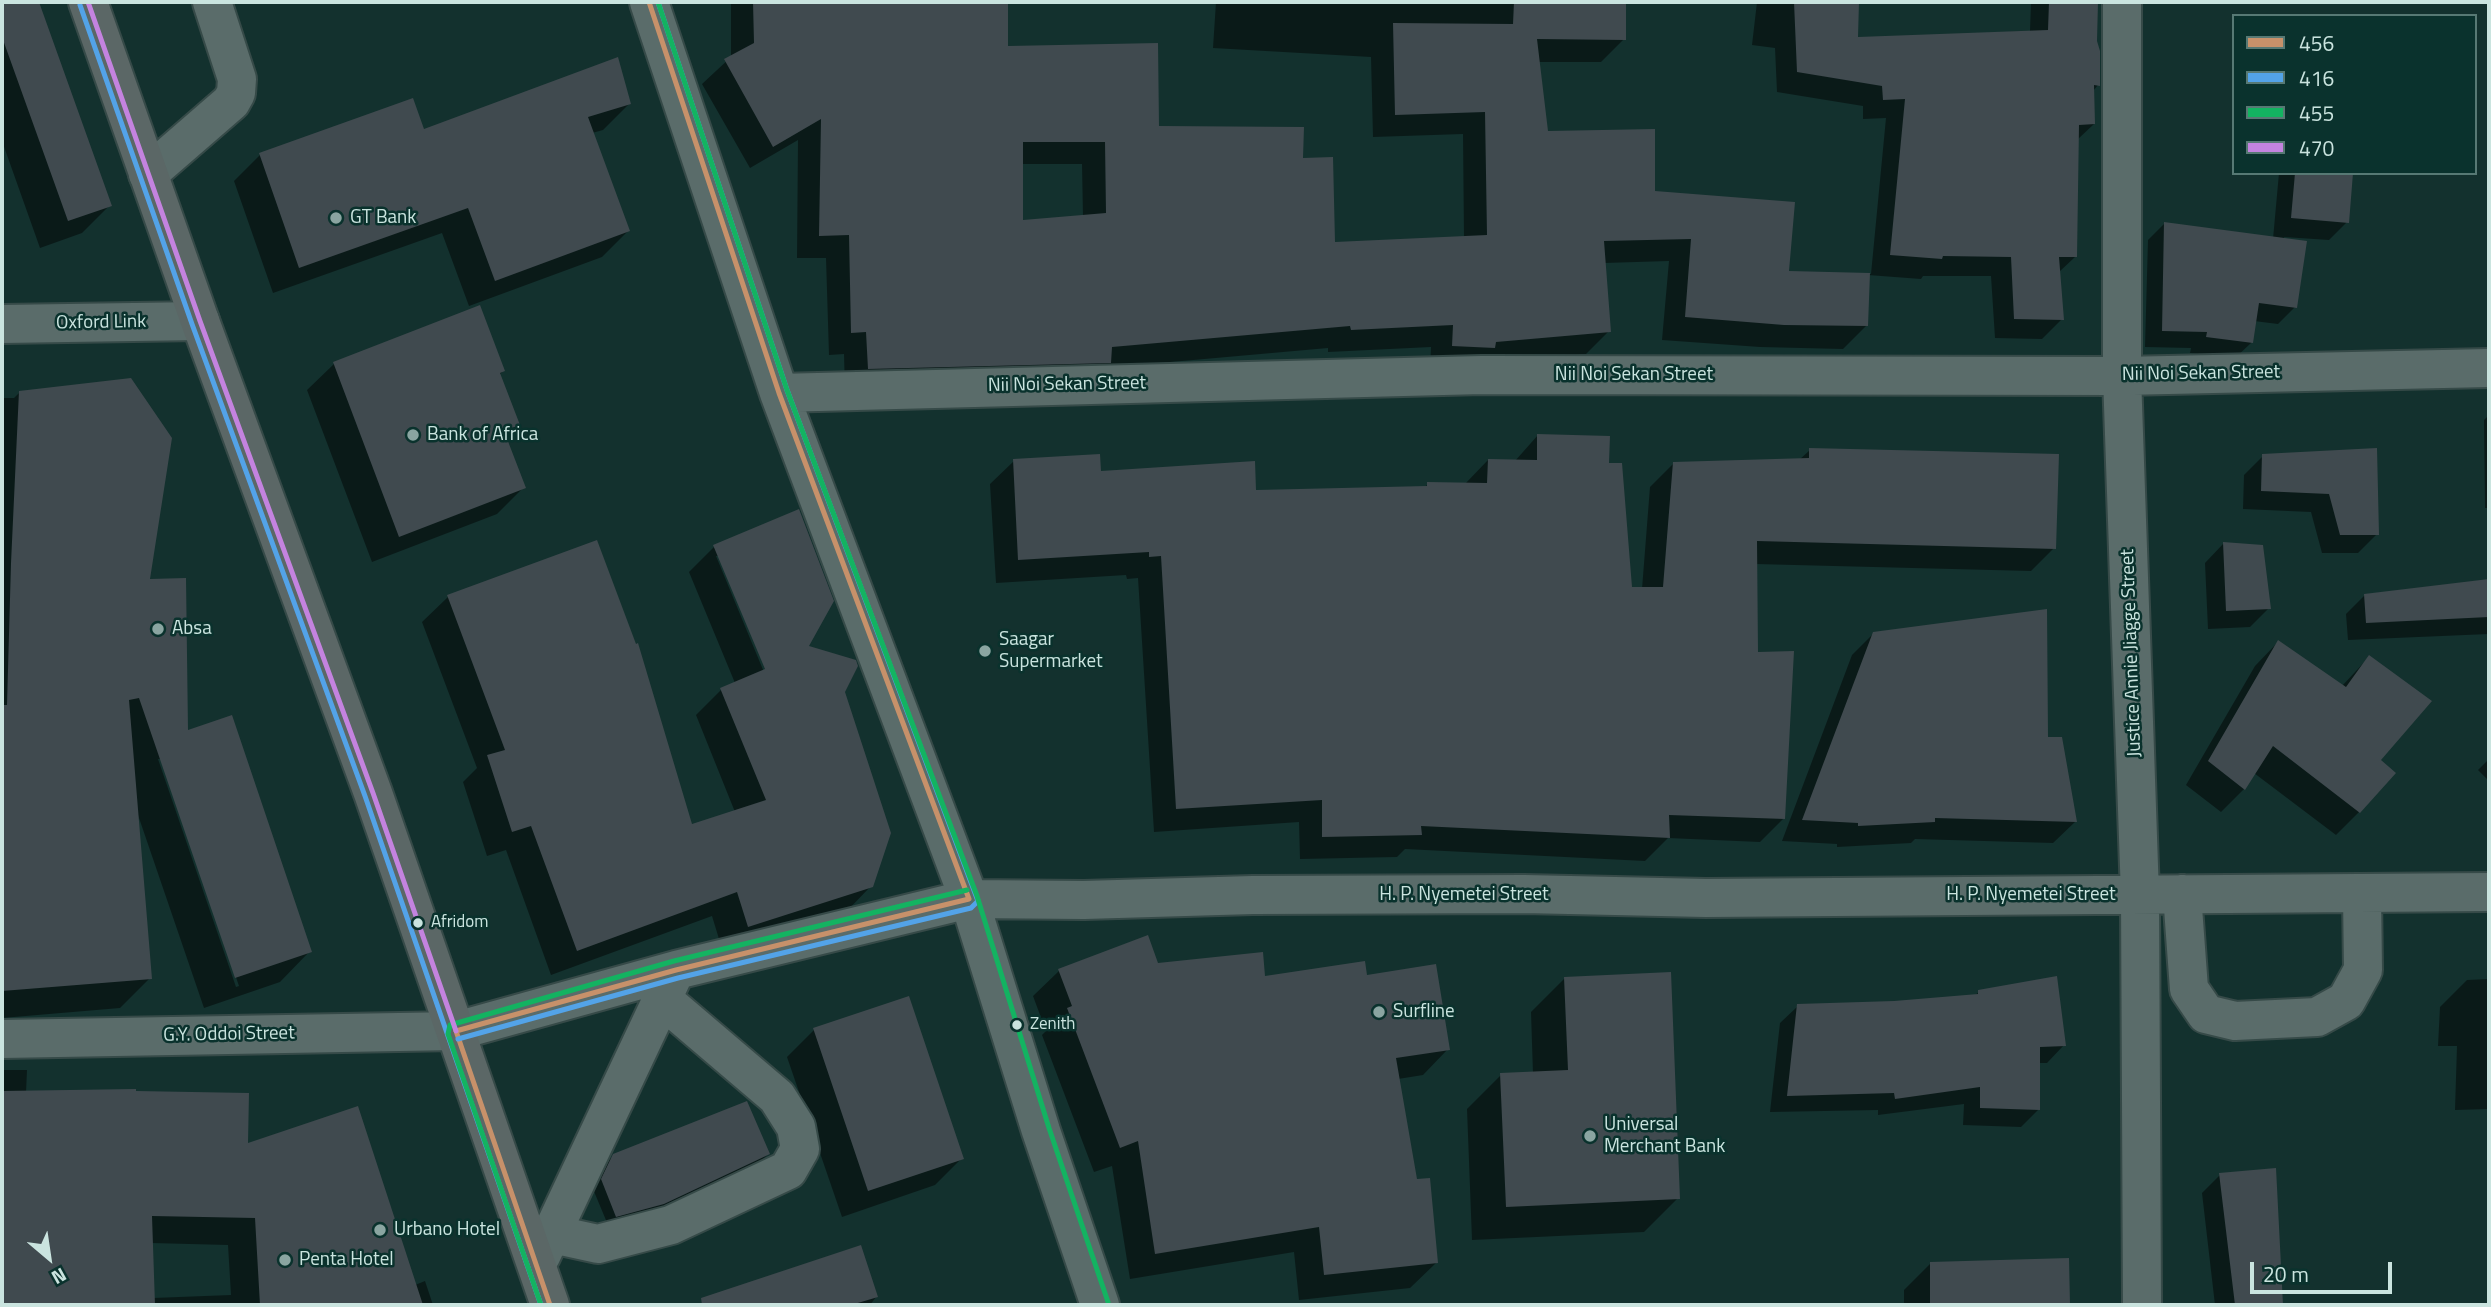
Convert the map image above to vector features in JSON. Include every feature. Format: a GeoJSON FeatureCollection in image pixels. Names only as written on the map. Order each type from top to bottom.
{"type":"FeatureCollection","features":[{"type":"Feature","properties":{"kind":"main road"},"geometry":{"type":"LineString","coordinates":[[88,2],[456,1031],[544,1250],[550,1305]]}},
{"type":"Feature","properties":{"kind":"street"},"geometry":{"type":"LineString","coordinates":[[148,174],[231,102],[236,93],[237,79],[212,2]]}},
{"type":"Feature","properties":{"kind":"street"},"geometry":{"type":"LineString","coordinates":[[649,2],[779,393],[969,899],[1041,1131],[1100,1305]]}},
{"type":"Feature","properties":{"kind":"street","name":"Justice Annie Jiagge Street"},"geometry":{"type":"LineString","coordinates":[[2122,2],[2122,376],[2140,895],[2142,1305]]}},
{"type":"Feature","properties":{"kind":"street","name":"Oxford Link"},"geometry":{"type":"LineString","coordinates":[[2,324],[200,321]]}},
{"type":"Feature","properties":{"kind":"street","name":"Nii Noi Sekan Street"},"geometry":{"type":"LineString","coordinates":[[779,393],[1482,375],[2122,376],[2489,368]]}},
{"type":"Feature","properties":{"kind":"street","name":"H. P. Nyemetei Street"},"geometry":{"type":"LineString","coordinates":[[456,1031],[669,985],[969,899],[1510,894],[1706,898],[2489,892]]}},
{"type":"Feature","properties":{"kind":"street"},"geometry":{"type":"LineString","coordinates":[[2182,894],[2189,989],[2206,1014],[2235,1021],[2317,1017],[2346,1001],[2363,970],[2362,894]]}},
{"type":"Feature","properties":{"kind":"street"},"geometry":{"type":"LineString","coordinates":[[669,985],[778,1097],[796,1127],[800,1149],[788,1170],[671,1225],[598,1244],[544,1250],[669,985]]}},
{"type":"Feature","properties":{"kind":"street","name":"G.Y. Oddoi Street"},"geometry":{"type":"LineString","coordinates":[[2,1039],[456,1031]]}},
{"type":"Feature","properties":{"kind":"building"},"geometry":{"type":"Polygon","coordinates":[[[2,2],[39,2],[112,206],[68,221],[2,37],[2,2]]]}},
{"type":"Feature","properties":{"kind":"building"},"geometry":{"type":"Polygon","coordinates":[[[753,2],[1008,2],[1008,46],[1158,43],[1159,126],[1304,127],[1303,158],[1333,157],[1335,242],[1487,235],[1485,112],[1395,115],[1393,23],[1513,24],[1514,2],[1626,2],[1626,40],[1537,39],[1548,131],[1655,129],[1655,191],[1795,202],[1789,271],[1870,273],[1868,326],[1784,325],[1685,317],[1691,239],[1604,241],[1611,332],[1496,342],[1495,348],[1452,346],[1453,325],[1351,330],[1350,326],[1112,347],[1111,363],[868,369],[866,332],[851,333],[849,235],[819,236],[821,119],[773,147],[724,59],[754,43],[753,2]],[[1023,142],[1023,220],[1106,213],[1105,142],[1023,142]]]}},
{"type":"Feature","properties":{"kind":"building"},"geometry":{"type":"Polygon","coordinates":[[[1794,2],[1859,2],[1858,37],[2048,30],[2049,2],[2098,2],[2100,86],[2094,85],[2095,124],[2079,125],[2077,257],[2059,257],[2064,320],[2014,319],[2011,257],[1943,256],[1942,259],[1890,255],[1905,99],[1883,100],[1882,86],[1797,72],[1794,2]]]}},
{"type":"Feature","properties":{"kind":"building"},"geometry":{"type":"Polygon","coordinates":[[[618,57],[631,104],[588,117],[630,231],[495,281],[468,208],[299,268],[259,153],[413,98],[424,129],[618,57]]]}},
{"type":"Feature","properties":{"kind":"building"},"geometry":{"type":"Polygon","coordinates":[[[2295,175],[2353,175],[2349,223],[2291,218],[2295,175]]]}},
{"type":"Feature","properties":{"kind":"building"},"geometry":{"type":"Polygon","coordinates":[[[2164,222],[2307,241],[2297,308],[2259,303],[2253,343],[2206,337],[2207,332],[2162,331],[2164,222]]]}},
{"type":"Feature","properties":{"kind":"building"},"geometry":{"type":"Polygon","coordinates":[[[480,305],[505,371],[500,373],[520,425],[504,431],[526,488],[399,537],[333,362],[480,305]]]}},
{"type":"Feature","properties":{"kind":"building"},"geometry":{"type":"Polygon","coordinates":[[[131,378],[172,438],[150,579],[186,578],[188,730],[232,715],[312,952],[235,978],[139,698],[129,700],[152,979],[2,991],[2,705],[7,705],[19,391],[131,378]]]}},
{"type":"Feature","properties":{"kind":"building"},"geometry":{"type":"Polygon","coordinates":[[[1537,434],[1610,436],[1609,463],[1622,463],[1632,587],[1663,587],[1673,462],[1809,458],[1809,448],[2059,454],[2056,549],[1757,541],[1758,652],[1794,651],[1785,819],[1669,815],[1670,838],[1421,826],[1422,835],[1322,837],[1322,800],[1176,809],[1161,556],[1149,557],[1149,552],[1018,560],[1013,459],[1100,454],[1101,471],[1255,461],[1256,490],[1427,486],[1427,482],[1487,483],[1488,459],[1537,460],[1537,434]]]}},
{"type":"Feature","properties":{"kind":"building"},"geometry":{"type":"Polygon","coordinates":[[[2377,448],[2379,535],[2340,535],[2329,494],[2261,491],[2262,454],[2377,448]]]}},
{"type":"Feature","properties":{"kind":"building"},"geometry":{"type":"Polygon","coordinates":[[[799,509],[834,601],[809,646],[856,660],[858,666],[845,692],[891,833],[873,887],[748,927],[737,892],[577,951],[531,826],[512,832],[487,755],[505,750],[447,595],[597,540],[636,644],[638,643],[692,824],[766,800],[720,688],[765,669],[713,545],[799,509]]]}},
{"type":"Feature","properties":{"kind":"building"},"geometry":{"type":"Polygon","coordinates":[[[2223,542],[2263,545],[2271,609],[2226,611],[2223,542]]]}},
{"type":"Feature","properties":{"kind":"building"},"geometry":{"type":"Polygon","coordinates":[[[2489,579],[2489,617],[2366,623],[2364,594],[2489,579]]]}},
{"type":"Feature","properties":{"kind":"building"},"geometry":{"type":"Polygon","coordinates":[[[2047,609],[2048,737],[2062,737],[2077,822],[1935,818],[1935,822],[1858,826],[1858,823],[1802,820],[1873,632],[2047,609]]]}},
{"type":"Feature","properties":{"kind":"building"},"geometry":{"type":"Polygon","coordinates":[[[2278,640],[2346,687],[2369,655],[2432,701],[2381,760],[2396,773],[2360,813],[2273,746],[2245,790],[2208,761],[2278,640]]]}},
{"type":"Feature","properties":{"kind":"building"},"geometry":{"type":"Polygon","coordinates":[[[1148,935],[1158,963],[1263,952],[1265,976],[1365,961],[1367,975],[1436,964],[1450,1050],[1396,1058],[1417,1179],[1430,1178],[1438,1263],[1324,1275],[1319,1227],[1155,1254],[1138,1141],[1120,1148],[1067,1008],[1072,1006],[1058,969],[1148,935]]]}},
{"type":"Feature","properties":{"kind":"building","name":"Universal Merchant Bank"},"geometry":{"type":"Polygon","coordinates":[[[1671,972],[1680,1199],[1506,1207],[1500,1073],[1568,1070],[1564,977],[1671,972]]]}},
{"type":"Feature","properties":{"kind":"building"},"geometry":{"type":"Polygon","coordinates":[[[2057,976],[2066,1046],[2040,1047],[2040,1110],[1980,1108],[1980,1087],[1895,1099],[1894,1093],[1787,1096],[1797,1004],[1894,1001],[1978,994],[1978,990],[2057,976]]]}},
{"type":"Feature","properties":{"kind":"building"},"geometry":{"type":"Polygon","coordinates":[[[909,996],[964,1159],[868,1191],[813,1028],[909,996]]]}},
{"type":"Feature","properties":{"kind":"building"},"geometry":{"type":"Polygon","coordinates":[[[136,1089],[249,1093],[248,1143],[358,1106],[423,1305],[260,1305],[255,1218],[152,1216],[155,1305],[2,1305],[2,1091],[136,1089]]]}},
{"type":"Feature","properties":{"kind":"building"},"geometry":{"type":"Polygon","coordinates":[[[747,1101],[770,1154],[664,1204],[616,1217],[601,1179],[613,1154],[747,1101]]]}},
{"type":"Feature","properties":{"kind":"building"},"geometry":{"type":"Polygon","coordinates":[[[2276,1168],[2283,1305],[2235,1305],[2219,1173],[2276,1168]]]}},
{"type":"Feature","properties":{"kind":"building"},"geometry":{"type":"Polygon","coordinates":[[[861,1245],[878,1297],[851,1305],[702,1305],[701,1298],[861,1245]]]}},
{"type":"Feature","properties":{"kind":"building"},"geometry":{"type":"Polygon","coordinates":[[[2069,1258],[2070,1305],[1930,1305],[1930,1262],[2069,1258]]]}},
{"type":"Feature","properties":{"kind":"transit line","name":"470"},"geometry":{"type":"LineString","coordinates":[[88,2],[456,1031]]}},
{"type":"Feature","properties":{"kind":"transit line","name":"456"},"geometry":{"type":"LineString","coordinates":[[649,2],[779,393],[969,899]]}},
{"type":"Feature","properties":{"kind":"transit line","name":"416"},"geometry":{"type":"LineString","coordinates":[[458,1039],[678,978],[971,908],[978,901],[787,390],[658,2]]}},
{"type":"Feature","properties":{"kind":"transit line","name":"455"},"geometry":{"type":"LineString","coordinates":[[658,2],[787,390],[977,896],[1049,1128],[1108,1302]]}},
{"type":"Feature","properties":{"kind":"transit line","name":"416"},"geometry":{"type":"LineString","coordinates":[[80,5],[192,324],[365,796],[541,1305]]}},
{"type":"Feature","properties":{"kind":"transit line","name":"455"},"geometry":{"type":"LineString","coordinates":[[541,1305],[448,1034],[450,1025],[674,961],[967,890]]}},
{"type":"Feature","properties":{"kind":"transit line","name":"456"},"geometry":{"type":"LineString","coordinates":[[456,1031],[676,970],[969,899]]}},
{"type":"Feature","properties":{"kind":"transit line","name":"456"},"geometry":{"type":"LineString","coordinates":[[456,1031],[550,1305]]}},
{"type":"Feature","properties":{"kind":"place","name":"GT Bank"},"geometry":{"type":"Point","coordinates":[336,218]}},
{"type":"Feature","properties":{"kind":"place","name":"Bank of Africa"},"geometry":{"type":"Point","coordinates":[413,435]}},
{"type":"Feature","properties":{"kind":"place","name":"Absa"},"geometry":{"type":"Point","coordinates":[158,629]}},
{"type":"Feature","properties":{"kind":"place","name":"Saagar Supermarket"},"geometry":{"type":"Point","coordinates":[985,651]}},
{"type":"Feature","properties":{"kind":"place","name":"Afridom"},"geometry":{"type":"Point","coordinates":[418,923]}},
{"type":"Feature","properties":{"kind":"place","name":"Surfline"},"geometry":{"type":"Point","coordinates":[1379,1012]}},
{"type":"Feature","properties":{"kind":"place","name":"Zenith"},"geometry":{"type":"Point","coordinates":[1017,1025]}},
{"type":"Feature","properties":{"kind":"place","name":"Universal Merchant Bank"},"geometry":{"type":"Point","coordinates":[1590,1136]}},
{"type":"Feature","properties":{"kind":"place","name":"Urbano Hotel"},"geometry":{"type":"Point","coordinates":[380,1230]}},
{"type":"Feature","properties":{"kind":"place","name":"Penta Hotel"},"geometry":{"type":"Point","coordinates":[285,1260]}}]}
